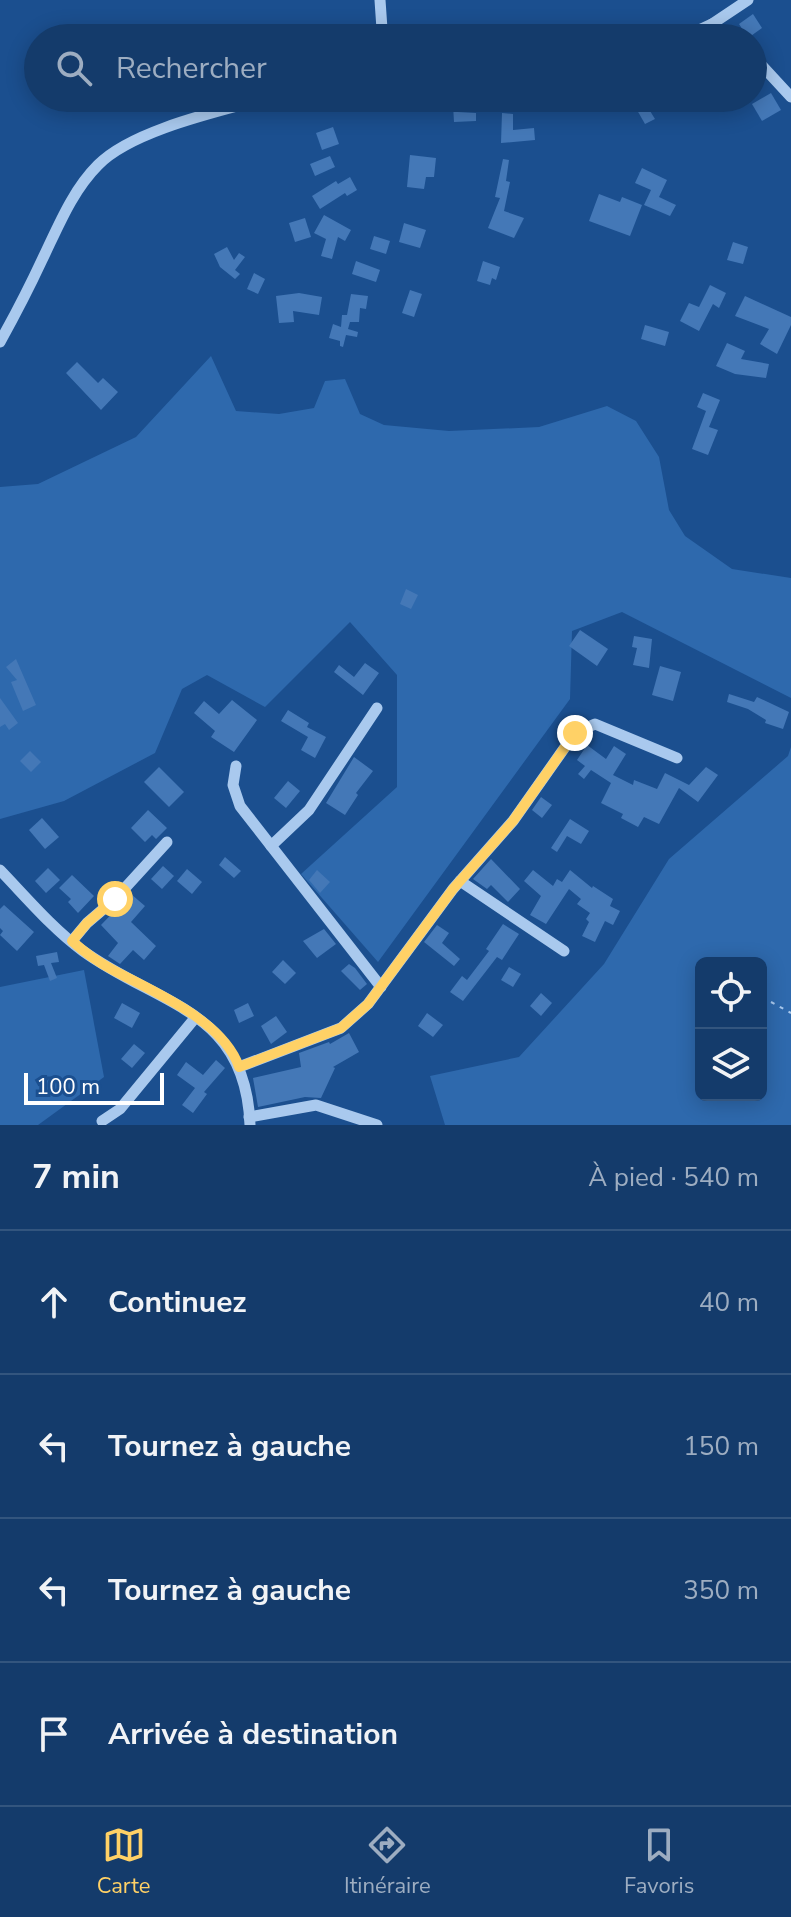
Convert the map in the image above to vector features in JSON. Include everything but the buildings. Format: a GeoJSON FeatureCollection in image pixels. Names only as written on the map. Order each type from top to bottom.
{"type":"FeatureCollection","features":[{"type":"Feature","properties":{"kind":"street"},"geometry":{"type":"LineString","coordinates":[[380,0],[382,24]]}},
{"type":"Feature","properties":{"kind":"street"},"geometry":{"type":"LineString","coordinates":[[712,24],[748,0]]}},
{"type":"Feature","properties":{"kind":"street"},"geometry":{"type":"LineString","coordinates":[[767,71],[791,97]]}},
{"type":"Feature","properties":{"kind":"street"},"geometry":{"type":"LineString","coordinates":[[0,342],[62,217],[82,183],[99,163],[139,139],[217,112]]}},
{"type":"Feature","properties":{"kind":"street"},"geometry":{"type":"LineString","coordinates":[[271,846],[309,810],[377,708]]}},
{"type":"Feature","properties":{"kind":"street"},"geometry":{"type":"LineString","coordinates":[[239,1067],[341,1028],[361,1012],[460,881],[513,821],[575,733],[595,724],[677,758]]}},
{"type":"Feature","properties":{"kind":"street"},"geometry":{"type":"LineString","coordinates":[[236,766],[233,785],[240,806],[381,987]]}},
{"type":"Feature","properties":{"kind":"street"},"geometry":{"type":"LineString","coordinates":[[72,941],[167,842]]}},
{"type":"Feature","properties":{"kind":"street"},"geometry":{"type":"LineString","coordinates":[[0,870],[72,941],[112,970],[171,1001],[227,1045],[239,1067],[250,1121],[316,1105],[377,1125]]}},
{"type":"Feature","properties":{"kind":"street"},"geometry":{"type":"LineString","coordinates":[[460,881],[564,951]]}},
{"type":"Feature","properties":{"kind":"street"},"geometry":{"type":"LineString","coordinates":[[102,1121],[120,1109],[195,1018]]}},
{"type":"Feature","properties":{"kind":"path"},"geometry":{"type":"LineString","coordinates":[[771,1002],[791,1013]]}},
{"type":"Feature","properties":{"kind":"shaded area"},"geometry":{"type":"Polygon","coordinates":[[[211,356],[236,411],[279,414],[314,408],[325,381],[345,379],[360,414],[384,425],[449,431],[539,427],[607,406],[636,421],[659,457],[669,510],[685,536],[732,569],[791,578],[791,698],[622,612],[572,631],[570,699],[378,962],[301,874],[397,787],[397,675],[350,622],[265,707],[207,675],[182,689],[155,753],[64,801],[0,819],[0,487],[38,484],[136,437],[211,356]]]}},
{"type":"Feature","properties":{"kind":"shaded area"},"geometry":{"type":"Polygon","coordinates":[[[791,747],[791,1125],[445,1125],[430,1076],[519,1057],[604,964],[669,859],[788,756],[791,747]]]}},
{"type":"Feature","properties":{"kind":"shaded area"},"geometry":{"type":"Polygon","coordinates":[[[84,970],[104,1077],[38,1125],[0,1125],[0,987],[84,970]]]}},
{"type":"Feature","properties":{"kind":"route"},"geometry":{"type":"LineString","coordinates":[[115,899],[72,941],[112,970],[171,1001],[213,1031],[227,1045],[239,1067],[341,1028],[354,1019],[453,889],[513,821],[575,733]]}}]}
